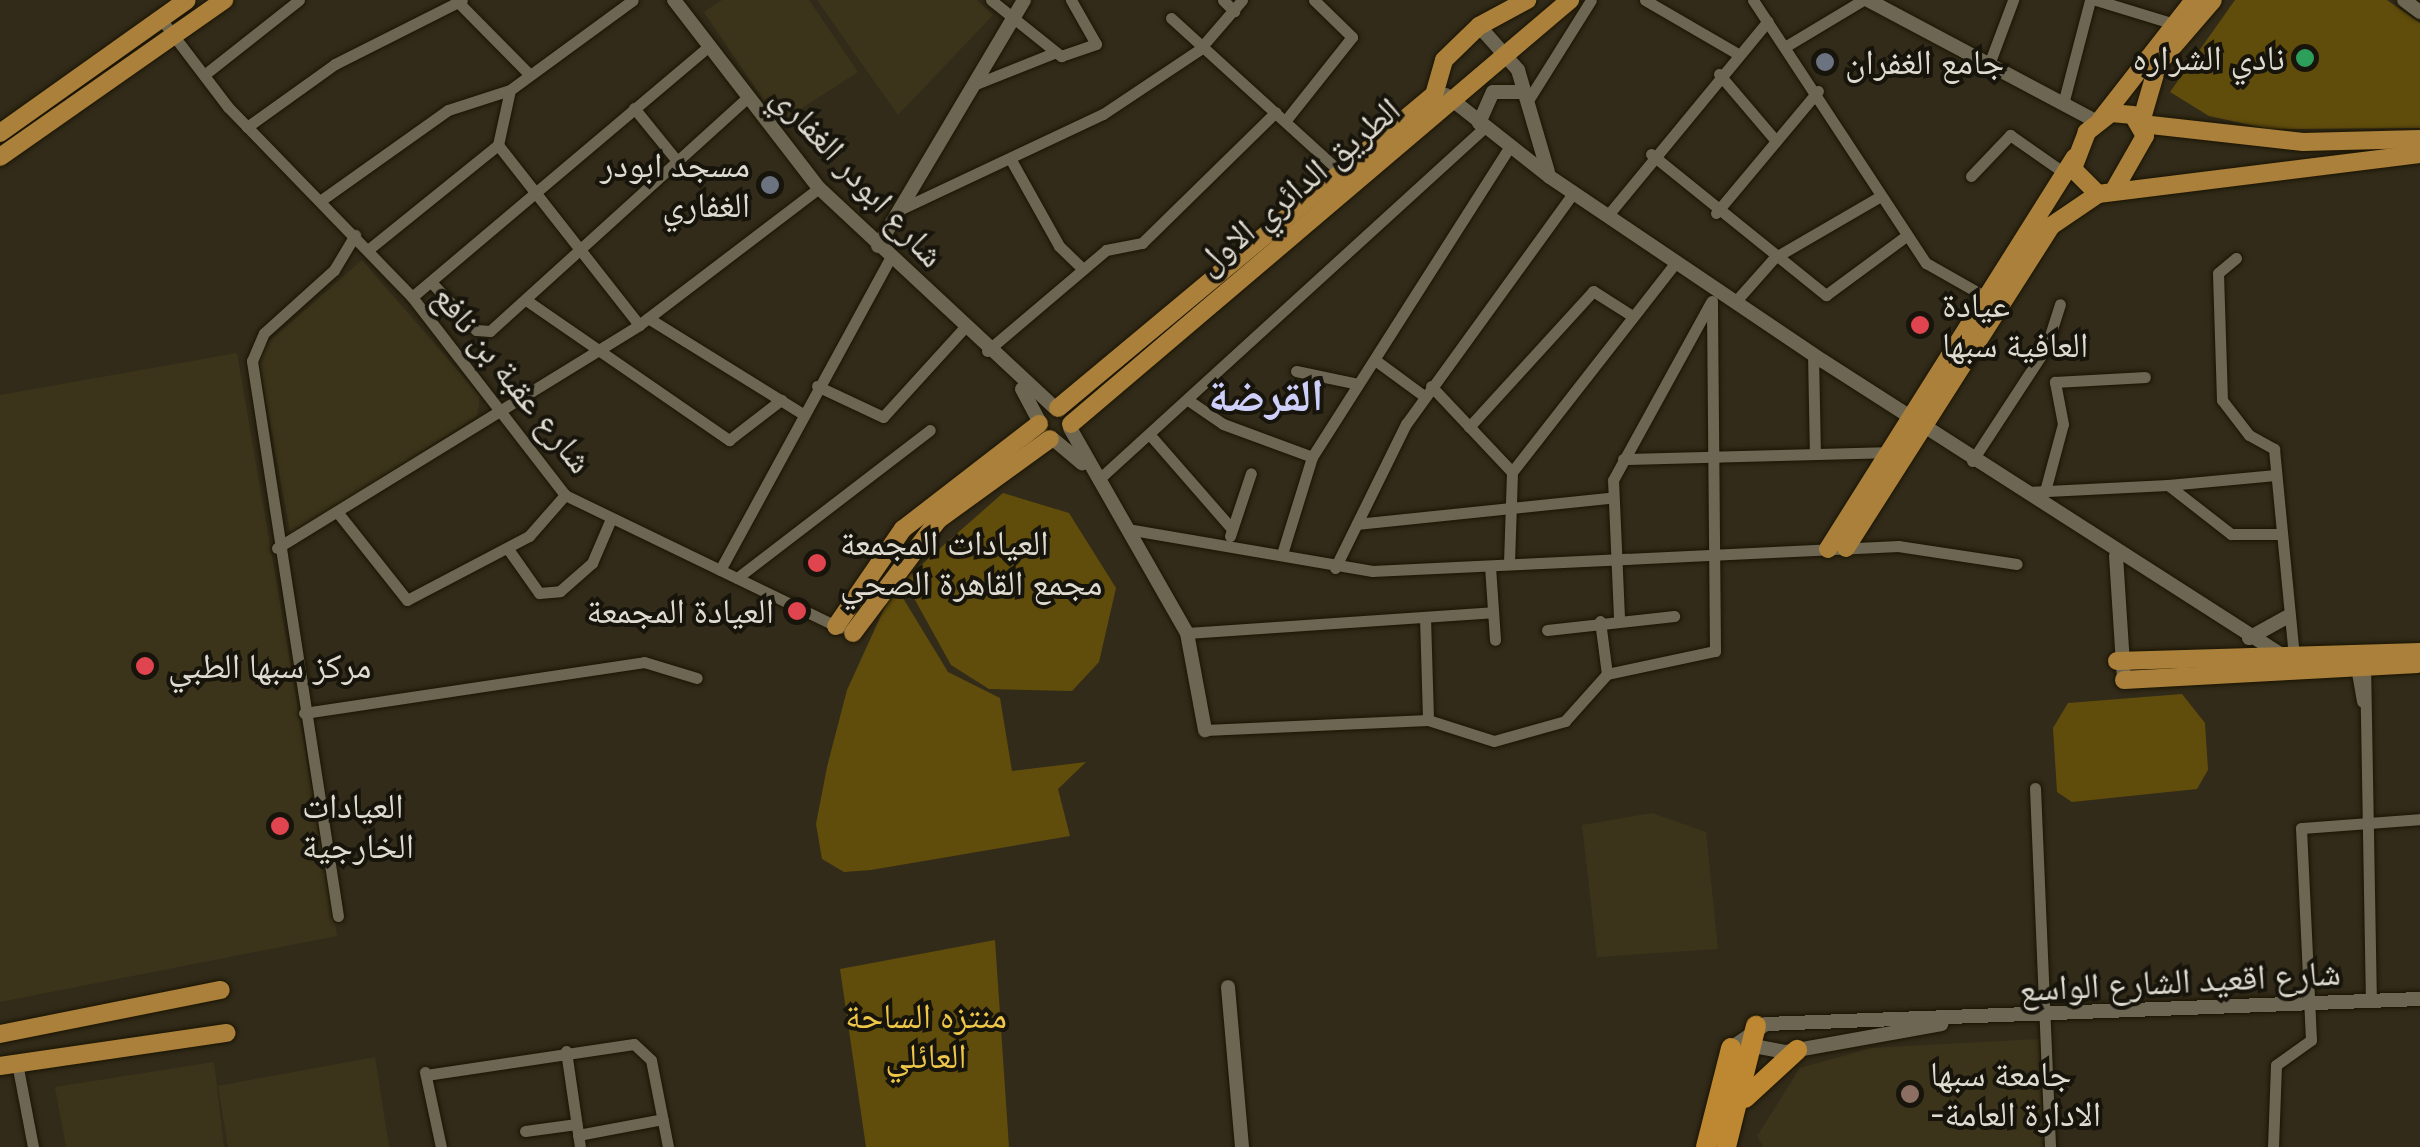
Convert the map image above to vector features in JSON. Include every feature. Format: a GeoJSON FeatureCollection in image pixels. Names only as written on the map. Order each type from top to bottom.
{"type":"FeatureCollection","features":[{"type":"Feature","properties":{"kind":"highway"},"geometry":{"type":"LineString","coordinates":[[1706,1147],[1740,1046],[1756,1026]]}},
{"type":"Feature","properties":{"kind":"highway"},"geometry":{"type":"LineString","coordinates":[[1726,1147],[1744,1100],[1740,1046]]}},
{"type":"Feature","properties":{"kind":"highway"},"geometry":{"type":"LineString","coordinates":[[1744,1100],[1797,1050]]}},
{"type":"Feature","properties":{"kind":"main road"},"geometry":{"type":"LineString","coordinates":[[0,133],[188,0]]}},
{"type":"Feature","properties":{"kind":"main road"},"geometry":{"type":"LineString","coordinates":[[0,157],[224,0]]}},
{"type":"Feature","properties":{"kind":"main road","name":"الطريق الدائري الاول"},"geometry":{"type":"LineString","coordinates":[[1445,94],[1444,60],[1479,26],[1527,0]]}},
{"type":"Feature","properties":{"kind":"main road","name":"الطريق الدائري الاول"},"geometry":{"type":"LineString","coordinates":[[1045,431],[1056,408],[1339,172],[1445,94],[1509,53],[1570,0]]}},
{"type":"Feature","properties":{"kind":"main road"},"geometry":{"type":"LineString","coordinates":[[1837,548],[1994,301],[2063,172],[2194,0]]}},
{"type":"Feature","properties":{"kind":"main road"},"geometry":{"type":"LineString","coordinates":[[1994,301],[2051,226],[2106,193],[2140,156],[2142,123],[2158,64],[2213,0]]}},
{"type":"Feature","properties":{"kind":"main road","name":"الطريق الدائري الاول"},"geometry":{"type":"LineString","coordinates":[[1045,431],[1070,426],[1445,94]]}},
{"type":"Feature","properties":{"kind":"main road"},"geometry":{"type":"LineString","coordinates":[[2099,120],[2122,112],[2142,123],[2303,142],[2420,139]]}},
{"type":"Feature","properties":{"kind":"main road"},"geometry":{"type":"LineString","coordinates":[[2075,156],[2077,181],[2106,193],[2420,154]]}},
{"type":"Feature","properties":{"kind":"main road"},"geometry":{"type":"LineString","coordinates":[[1056,408],[1070,426]]}},
{"type":"Feature","properties":{"kind":"main road"},"geometry":{"type":"LineString","coordinates":[[1837,548],[1888,452],[1916,423]]}},
{"type":"Feature","properties":{"kind":"main road"},"geometry":{"type":"LineString","coordinates":[[844,630],[938,520],[1045,431]]}},
{"type":"Feature","properties":{"kind":"main road"},"geometry":{"type":"LineString","coordinates":[[2360,661],[2420,652]]}},
{"type":"Feature","properties":{"kind":"main road"},"geometry":{"type":"LineString","coordinates":[[2117,660],[2420,664]]}},
{"type":"Feature","properties":{"kind":"main road"},"geometry":{"type":"LineString","coordinates":[[2124,680],[2287,662]]}},
{"type":"Feature","properties":{"kind":"main road"},"geometry":{"type":"LineString","coordinates":[[0,1034],[221,990]]}},
{"type":"Feature","properties":{"kind":"main road"},"geometry":{"type":"LineString","coordinates":[[8,1065],[227,1033]]}},
{"type":"Feature","properties":{"kind":"street"},"geometry":{"type":"LineString","coordinates":[[204,75],[299,0]]}},
{"type":"Feature","properties":{"kind":"street"},"geometry":{"type":"LineString","coordinates":[[320,202],[448,110],[510,90],[633,0]]}},
{"type":"Feature","properties":{"kind":"street","name":"شارع ابودر الغفاري"},"geometry":{"type":"LineString","coordinates":[[674,0],[745,100],[819,188],[1016,380],[1056,408]]}},
{"type":"Feature","properties":{"kind":"street"},"geometry":{"type":"LineString","coordinates":[[991,0],[1054,54]]}},
{"type":"Feature","properties":{"kind":"street"},"geometry":{"type":"LineString","coordinates":[[878,246],[1024,0]]}},
{"type":"Feature","properties":{"kind":"street"},"geometry":{"type":"LineString","coordinates":[[976,84],[1054,54],[1096,44],[1071,0]]}},
{"type":"Feature","properties":{"kind":"street"},"geometry":{"type":"LineString","coordinates":[[901,209],[1073,133],[1199,50],[1238,5],[1223,0]]}},
{"type":"Feature","properties":{"kind":"street"},"geometry":{"type":"LineString","coordinates":[[987,351],[1106,250],[1142,243],[1281,116],[1352,37],[1314,0]]}},
{"type":"Feature","properties":{"kind":"street"},"geometry":{"type":"LineString","coordinates":[[1525,97],[1591,0]]}},
{"type":"Feature","properties":{"kind":"street"},"geometry":{"type":"LineString","coordinates":[[1645,0],[1736,53]]}},
{"type":"Feature","properties":{"kind":"street"},"geometry":{"type":"LineString","coordinates":[[1753,0],[1818,91],[1906,236],[1944,278],[1994,301]]}},
{"type":"Feature","properties":{"kind":"street"},"geometry":{"type":"LineString","coordinates":[[1788,45],[1865,0],[2099,120]]}},
{"type":"Feature","properties":{"kind":"street"},"geometry":{"type":"LineString","coordinates":[[1988,66],[2013,0]]}},
{"type":"Feature","properties":{"kind":"street"},"geometry":{"type":"LineString","coordinates":[[2063,104],[2093,0],[2131,5],[2174,24]]}},
{"type":"Feature","properties":{"kind":"street"},"geometry":{"type":"LineString","coordinates":[[2404,0],[2420,12]]}},
{"type":"Feature","properties":{"kind":"street"},"geometry":{"type":"LineString","coordinates":[[248,127],[334,64],[459,1],[530,75]]}},
{"type":"Feature","properties":{"kind":"street"},"geometry":{"type":"LineString","coordinates":[[1171,18],[1199,50],[1281,116],[1339,172]]}},
{"type":"Feature","properties":{"kind":"street","name":"شارع عقبة بن نافع"},"geometry":{"type":"LineString","coordinates":[[161,19],[248,127],[369,250],[504,404],[566,495],[610,522],[844,630]]}},
{"type":"Feature","properties":{"kind":"street"},"geometry":{"type":"LineString","coordinates":[[1608,215],[1651,154],[1768,21]]}},
{"type":"Feature","properties":{"kind":"street"},"geometry":{"type":"LineString","coordinates":[[1479,26],[1509,53],[1550,177]]}},
{"type":"Feature","properties":{"kind":"street"},"geometry":{"type":"LineString","coordinates":[[412,297],[539,198],[634,108],[707,48]]}},
{"type":"Feature","properties":{"kind":"street"},"geometry":{"type":"LineString","coordinates":[[1719,74],[1776,141]]}},
{"type":"Feature","properties":{"kind":"street"},"geometry":{"type":"LineString","coordinates":[[369,250],[498,145],[510,90]]}},
{"type":"Feature","properties":{"kind":"street"},"geometry":{"type":"LineString","coordinates":[[1716,213],[1818,91]]}},
{"type":"Feature","properties":{"kind":"street"},"geometry":{"type":"LineString","coordinates":[[1096,477],[1188,400],[1482,125],[1493,92],[1525,97]]}},
{"type":"Feature","properties":{"kind":"street"},"geometry":{"type":"LineString","coordinates":[[1445,94],[1550,177],[1676,262],[1715,295],[1735,302],[2116,556],[2287,662]]}},
{"type":"Feature","properties":{"kind":"street"},"geometry":{"type":"LineString","coordinates":[[431,282],[481,332],[526,300],[673,156],[745,100]]}},
{"type":"Feature","properties":{"kind":"street"},"geometry":{"type":"LineString","coordinates":[[634,108],[673,156]]}},
{"type":"Feature","properties":{"kind":"street"},"geometry":{"type":"LineString","coordinates":[[1971,176],[2010,135],[2063,172]]}},
{"type":"Feature","properties":{"kind":"street"},"geometry":{"type":"LineString","coordinates":[[498,145],[580,250],[644,321],[803,414]]}},
{"type":"Feature","properties":{"kind":"street"},"geometry":{"type":"LineString","coordinates":[[1282,554],[1312,457],[1510,146]]}},
{"type":"Feature","properties":{"kind":"street"},"geometry":{"type":"LineString","coordinates":[[1651,154],[1716,213],[1826,296],[1906,236]]}},
{"type":"Feature","properties":{"kind":"street"},"geometry":{"type":"LineString","coordinates":[[1011,160],[1059,246],[1082,268]]}},
{"type":"Feature","properties":{"kind":"street"},"geometry":{"type":"LineString","coordinates":[[277,548],[338,513],[504,404],[644,321],[819,188]]}},
{"type":"Feature","properties":{"kind":"street"},"geometry":{"type":"LineString","coordinates":[[1336,568],[1428,391],[1574,193]]}},
{"type":"Feature","properties":{"kind":"street"},"geometry":{"type":"LineString","coordinates":[[1735,302],[1774,258],[1879,197]]}},
{"type":"Feature","properties":{"kind":"street"},"geometry":{"type":"LineString","coordinates":[[338,916],[277,548],[254,351],[355,235]]}},
{"type":"Feature","properties":{"kind":"street"},"geometry":{"type":"LineString","coordinates":[[720,570],[890,258]]}},
{"type":"Feature","properties":{"kind":"street"},"geometry":{"type":"LineString","coordinates":[[2236,258],[2218,273],[2222,400],[2250,436],[2272,445],[2288,616],[2287,662]]}},
{"type":"Feature","properties":{"kind":"street"},"geometry":{"type":"LineString","coordinates":[[1509,564],[1506,503],[1512,472],[1676,262]]}},
{"type":"Feature","properties":{"kind":"street"},"geometry":{"type":"LineString","coordinates":[[1469,426],[1593,291],[1631,315]]}},
{"type":"Feature","properties":{"kind":"street"},"geometry":{"type":"LineString","coordinates":[[1618,617],[1610,498],[1623,459],[1715,295]]}},
{"type":"Feature","properties":{"kind":"street"},"geometry":{"type":"LineString","coordinates":[[1205,730],[1428,720],[1473,738],[1518,739],[1565,721],[1607,674],[1715,651],[1721,557],[1714,459],[1715,295]]}},
{"type":"Feature","properties":{"kind":"street"},"geometry":{"type":"LineString","coordinates":[[526,300],[729,440],[781,400]]}},
{"type":"Feature","properties":{"kind":"street"},"geometry":{"type":"LineString","coordinates":[[1972,461],[2046,348],[2060,304]]}},
{"type":"Feature","properties":{"kind":"street"},"geometry":{"type":"LineString","coordinates":[[817,386],[883,417],[963,329]]}},
{"type":"Feature","properties":{"kind":"street"},"geometry":{"type":"LineString","coordinates":[[1813,353],[1815,452]]}},
{"type":"Feature","properties":{"kind":"street"},"geometry":{"type":"LineString","coordinates":[[1375,360],[1428,391],[1469,426],[1512,472]]}},
{"type":"Feature","properties":{"kind":"street"},"geometry":{"type":"LineString","coordinates":[[1296,371],[1358,384]]}},
{"type":"Feature","properties":{"kind":"street"},"geometry":{"type":"LineString","coordinates":[[2045,491],[2063,424],[2056,382],[2145,377]]}},
{"type":"Feature","properties":{"kind":"street","name":"شارع ابودر الغفاري"},"geometry":{"type":"LineString","coordinates":[[1016,380],[1045,431],[1096,477]]}},
{"type":"Feature","properties":{"kind":"street"},"geometry":{"type":"LineString","coordinates":[[1188,400],[1223,424],[1312,457]]}},
{"type":"Feature","properties":{"kind":"street","name":"شارع ابودر الغفاري"},"geometry":{"type":"LineString","coordinates":[[1070,426],[1187,633],[1205,730]]}},
{"type":"Feature","properties":{"kind":"street"},"geometry":{"type":"LineString","coordinates":[[737,578],[930,430]]}},
{"type":"Feature","properties":{"kind":"street"},"geometry":{"type":"LineString","coordinates":[[1150,434],[1230,534]]}},
{"type":"Feature","properties":{"kind":"street"},"geometry":{"type":"LineString","coordinates":[[1623,459],[1888,452]]}},
{"type":"Feature","properties":{"kind":"street"},"geometry":{"type":"LineString","coordinates":[[1230,534],[1251,474]]}},
{"type":"Feature","properties":{"kind":"street"},"geometry":{"type":"LineString","coordinates":[[2021,492],[2276,475]]}},
{"type":"Feature","properties":{"kind":"street"},"geometry":{"type":"LineString","coordinates":[[2168,485],[2231,534],[2281,534]]}},
{"type":"Feature","properties":{"kind":"street"},"geometry":{"type":"LineString","coordinates":[[338,513],[402,600],[508,549],[566,495]]}},
{"type":"Feature","properties":{"kind":"street"},"geometry":{"type":"LineString","coordinates":[[1357,524],[1506,503],[1610,498]]}},
{"type":"Feature","properties":{"kind":"street"},"geometry":{"type":"LineString","coordinates":[[508,549],[539,593],[560,591],[592,563],[610,522]]}},
{"type":"Feature","properties":{"kind":"street"},"geometry":{"type":"LineString","coordinates":[[1127,528],[1230,534],[1282,554],[1336,568],[1721,557],[1837,548],[1926,548],[2017,564]]}},
{"type":"Feature","properties":{"kind":"street"},"geometry":{"type":"LineString","coordinates":[[2116,556],[2117,660],[2124,680]]}},
{"type":"Feature","properties":{"kind":"street"},"geometry":{"type":"LineString","coordinates":[[1490,566],[1495,640]]}},
{"type":"Feature","properties":{"kind":"street"},"geometry":{"type":"LineString","coordinates":[[1187,633],[1492,612]]}},
{"type":"Feature","properties":{"kind":"street"},"geometry":{"type":"LineString","coordinates":[[1548,630],[1618,617],[1674,616]]}},
{"type":"Feature","properties":{"kind":"street"},"geometry":{"type":"LineString","coordinates":[[2250,638],[2288,616]]}},
{"type":"Feature","properties":{"kind":"street"},"geometry":{"type":"LineString","coordinates":[[1425,617],[1428,720]]}},
{"type":"Feature","properties":{"kind":"street"},"geometry":{"type":"LineString","coordinates":[[1600,621],[1607,674]]}},
{"type":"Feature","properties":{"kind":"street"},"geometry":{"type":"LineString","coordinates":[[2360,661],[2371,1001]]}},
{"type":"Feature","properties":{"kind":"street"},"geometry":{"type":"LineString","coordinates":[[304,713],[644,662],[697,678]]}},
{"type":"Feature","properties":{"kind":"street"},"geometry":{"type":"LineString","coordinates":[[2035,788],[2050,1147]]}},
{"type":"Feature","properties":{"kind":"street"},"geometry":{"type":"LineString","coordinates":[[2272,1147],[2272,1077],[2311,1040],[2300,828],[2420,819]]}},
{"type":"Feature","properties":{"kind":"street"},"geometry":{"type":"LineString","coordinates":[[1228,987],[1242,1147]]}},
{"type":"Feature","properties":{"kind":"street","name":"شارع اقعيد الشارع الواسع"},"geometry":{"type":"LineString","coordinates":[[1756,1026],[1942,1024],[2420,999]]}},
{"type":"Feature","properties":{"kind":"street","name":"شارع اقعيد الشارع الواسع"},"geometry":{"type":"LineString","coordinates":[[1740,1046],[1797,1050],[1942,1024]]}},
{"type":"Feature","properties":{"kind":"street"},"geometry":{"type":"LineString","coordinates":[[441,1147],[425,1072],[566,1052],[642,1047],[668,1147]]}},
{"type":"Feature","properties":{"kind":"street"},"geometry":{"type":"LineString","coordinates":[[566,1052],[578,1135]]}},
{"type":"Feature","properties":{"kind":"street"},"geometry":{"type":"LineString","coordinates":[[8,1065],[33,1147]]}},
{"type":"Feature","properties":{"kind":"street"},"geometry":{"type":"LineString","coordinates":[[526,1131],[578,1135],[663,1119]]}},
{"type":"Feature","properties":{"kind":"shaded area"},"geometry":{"type":"Polygon","coordinates":[[[722,0],[809,0],[858,72],[779,123],[704,12],[722,0]]]}},
{"type":"Feature","properties":{"kind":"shaded area"},"geometry":{"type":"Polygon","coordinates":[[[817,0],[977,0],[993,15],[898,115],[817,0]]]}},
{"type":"Feature","properties":{"kind":"shaded area"},"geometry":{"type":"Polygon","coordinates":[[[362,260],[480,396],[477,416],[291,537],[257,352],[362,260]]]}},
{"type":"Feature","properties":{"kind":"shaded area","name":"مركز سبها الطبي"},"geometry":{"type":"Polygon","coordinates":[[[237,353],[337,936],[0,1002],[0,395],[237,353]]]}},
{"type":"Feature","properties":{"kind":"shaded area"},"geometry":{"type":"Polygon","coordinates":[[[1652,813],[1706,832],[1718,949],[1597,957],[1582,825],[1652,813]]]}},
{"type":"Feature","properties":{"kind":"shaded area","name":"جامعة سبها -الادارة العامة"},"geometry":{"type":"Polygon","coordinates":[[[2039,1039],[2044,1147],[1763,1147],[1757,1136],[1800,1068],[1871,1048],[2039,1039]]]}},
{"type":"Feature","properties":{"kind":"shaded area"},"geometry":{"type":"Polygon","coordinates":[[[375,1057],[389,1147],[228,1147],[218,1086],[375,1057]]]}},
{"type":"Feature","properties":{"kind":"shaded area"},"geometry":{"type":"Polygon","coordinates":[[[214,1062],[224,1147],[66,1147],[55,1087],[214,1062]]]}},
{"type":"Feature","properties":{"kind":"green space","name":"نادي الشراره"},"geometry":{"type":"Polygon","coordinates":[[[2235,0],[2387,0],[2420,23],[2420,128],[2269,129],[2209,116],[2170,92],[2235,0]]]}},
{"type":"Feature","properties":{"kind":"green space"},"geometry":{"type":"Polygon","coordinates":[[[1003,493],[1069,513],[1116,588],[1099,662],[1072,691],[989,689],[951,665],[904,580],[1003,493]]]}},
{"type":"Feature","properties":{"kind":"green space"},"geometry":{"type":"Polygon","coordinates":[[[895,585],[948,672],[1000,698],[1012,771],[1086,762],[1058,789],[1070,836],[871,870],[844,872],[822,859],[816,824],[847,690],[895,585]]]}},
{"type":"Feature","properties":{"kind":"green space"},"geometry":{"type":"Polygon","coordinates":[[[2182,694],[2205,723],[2208,770],[2197,789],[2072,802],[2057,792],[2053,728],[2068,703],[2182,694]]]}},
{"type":"Feature","properties":{"kind":"green space","name":"منتزه الساحة العائلي"},"geometry":{"type":"Polygon","coordinates":[[[995,940],[1009,1147],[866,1147],[840,969],[995,940]]]}},
{"type":"Feature","properties":{"kind":"place","name":"نادي الشراره"},"geometry":{"type":"Point","coordinates":[2305,58]}},
{"type":"Feature","properties":{"kind":"place","name":"جامع الغفران"},"geometry":{"type":"Point","coordinates":[1825,62]}},
{"type":"Feature","properties":{"kind":"place","name":"مسجد ابودر الغفاري"},"geometry":{"type":"Point","coordinates":[770,185]}},
{"type":"Feature","properties":{"kind":"place","name":"عيادة العافية سبها"},"geometry":{"type":"Point","coordinates":[1920,325]}},
{"type":"Feature","properties":{"kind":"place","name":"العيادات المجمعة مجمع القاهرة الصحي"},"geometry":{"type":"Point","coordinates":[817,563]}},
{"type":"Feature","properties":{"kind":"place","name":"العيادة المجمعة"},"geometry":{"type":"Point","coordinates":[797,611]}},
{"type":"Feature","properties":{"kind":"place","name":"مركز سبها الطبي"},"geometry":{"type":"Point","coordinates":[145,666]}},
{"type":"Feature","properties":{"kind":"place","name":"العيادات الخارجية"},"geometry":{"type":"Point","coordinates":[280,826]}},
{"type":"Feature","properties":{"kind":"place","name":"جامعة سبها -الادارة العامة"},"geometry":{"type":"Point","coordinates":[1910,1094]}},
{"type":"Feature","properties":{"kind":"district","name":"القرضة"},"geometry":{"type":"Point","coordinates":[1266,396]}}]}
